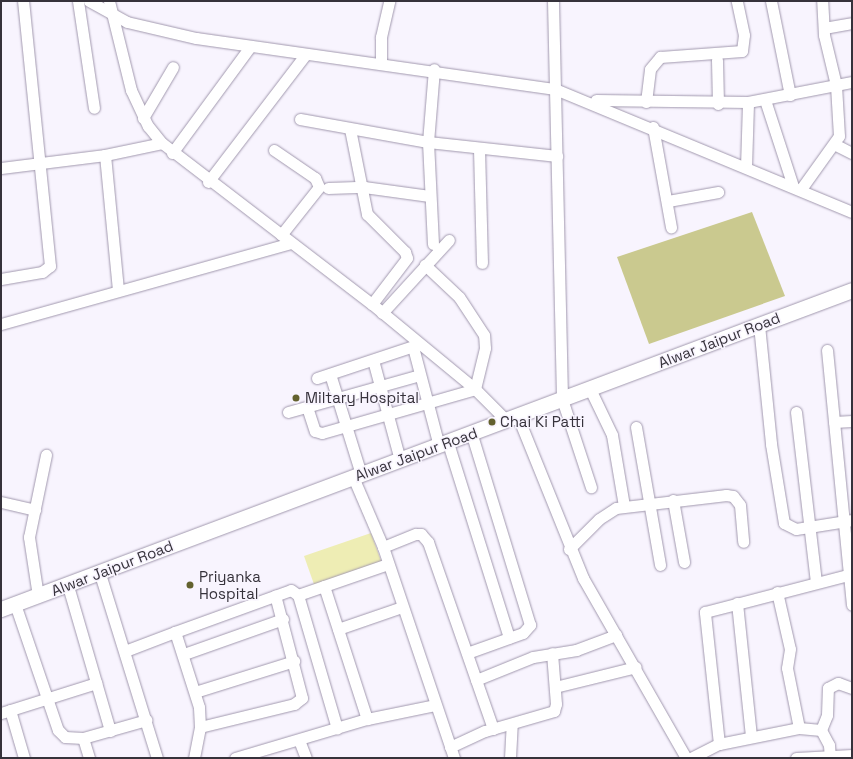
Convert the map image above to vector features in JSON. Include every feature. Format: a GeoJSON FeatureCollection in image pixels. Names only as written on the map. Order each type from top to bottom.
{"type":"FeatureCollection","features":[{"type":"Feature","properties":{"kind":"main road","name":"Alwar Jaipur Road"},"geometry":{"type":"LineString","coordinates":[[8,606],[68,586],[852,291]]}},
{"type":"Feature","properties":{"kind":"street"},"geometry":{"type":"LineString","coordinates":[[1,280],[42,272],[50,266],[41,162],[23,1]]}},
{"type":"Feature","properties":{"kind":"street"},"geometry":{"type":"LineString","coordinates":[[78,1],[94,108]]}},
{"type":"Feature","properties":{"kind":"street"},"geometry":{"type":"LineString","coordinates":[[89,1],[111,16],[250,47],[305,55],[434,69],[555,88],[590,100],[852,212]]}},
{"type":"Feature","properties":{"kind":"street"},"geometry":{"type":"LineString","coordinates":[[108,1],[125,70],[144,118],[162,143],[208,182],[372,304],[416,346],[475,388],[513,419],[569,549],[686,758]]}},
{"type":"Feature","properties":{"kind":"street"},"geometry":{"type":"LineString","coordinates":[[381,63],[381,37],[389,1]]}},
{"type":"Feature","properties":{"kind":"street"},"geometry":{"type":"LineString","coordinates":[[553,1],[562,399],[591,487]]}},
{"type":"Feature","properties":{"kind":"street"},"geometry":{"type":"LineString","coordinates":[[646,102],[650,69],[660,57],[742,51],[744,34],[737,1]]}},
{"type":"Feature","properties":{"kind":"street"},"geometry":{"type":"LineString","coordinates":[[771,1],[790,95]]}},
{"type":"Feature","properties":{"kind":"street"},"geometry":{"type":"LineString","coordinates":[[797,188],[834,144],[840,128],[836,86],[824,28],[822,1]]}},
{"type":"Feature","properties":{"kind":"street"},"geometry":{"type":"LineString","coordinates":[[824,28],[852,23]]}},
{"type":"Feature","properties":{"kind":"street"},"geometry":{"type":"LineString","coordinates":[[172,153],[250,47]]}},
{"type":"Feature","properties":{"kind":"street"},"geometry":{"type":"LineString","coordinates":[[208,182],[305,55]]}},
{"type":"Feature","properties":{"kind":"street"},"geometry":{"type":"LineString","coordinates":[[717,60],[718,104]]}},
{"type":"Feature","properties":{"kind":"street"},"geometry":{"type":"LineString","coordinates":[[144,118],[173,67]]}},
{"type":"Feature","properties":{"kind":"street"},"geometry":{"type":"LineString","coordinates":[[433,244],[429,196],[428,142],[434,69]]}},
{"type":"Feature","properties":{"kind":"street"},"geometry":{"type":"LineString","coordinates":[[590,100],[718,104],[748,102],[765,100],[852,82]]}},
{"type":"Feature","properties":{"kind":"street"},"geometry":{"type":"LineString","coordinates":[[765,100],[797,188]]}},
{"type":"Feature","properties":{"kind":"street"},"geometry":{"type":"LineString","coordinates":[[746,167],[748,102]]}},
{"type":"Feature","properties":{"kind":"street"},"geometry":{"type":"LineString","coordinates":[[300,119],[428,142],[479,149],[557,156]]}},
{"type":"Feature","properties":{"kind":"street"},"geometry":{"type":"LineString","coordinates":[[653,127],[668,201],[671,227]]}},
{"type":"Feature","properties":{"kind":"street"},"geometry":{"type":"LineString","coordinates":[[350,128],[364,187],[367,214],[405,252],[406,258],[372,304]]}},
{"type":"Feature","properties":{"kind":"street"},"geometry":{"type":"LineString","coordinates":[[1,168],[105,155],[162,143]]}},
{"type":"Feature","properties":{"kind":"street"},"geometry":{"type":"LineString","coordinates":[[834,144],[852,153]]}},
{"type":"Feature","properties":{"kind":"street"},"geometry":{"type":"LineString","coordinates":[[479,149],[482,263]]}},
{"type":"Feature","properties":{"kind":"street"},"geometry":{"type":"LineString","coordinates":[[274,150],[315,178],[318,187],[281,235]]}},
{"type":"Feature","properties":{"kind":"street"},"geometry":{"type":"LineString","coordinates":[[105,155],[118,290]]}},
{"type":"Feature","properties":{"kind":"street"},"geometry":{"type":"LineString","coordinates":[[328,188],[364,187],[429,196]]}},
{"type":"Feature","properties":{"kind":"street"},"geometry":{"type":"LineString","coordinates":[[668,201],[718,192]]}},
{"type":"Feature","properties":{"kind":"street"},"geometry":{"type":"LineString","coordinates":[[382,313],[449,240]]}},
{"type":"Feature","properties":{"kind":"street"},"geometry":{"type":"LineString","coordinates":[[1,324],[118,290],[291,243]]}},
{"type":"Feature","properties":{"kind":"street"},"geometry":{"type":"LineString","coordinates":[[425,266],[456,293],[484,335],[485,348],[475,388]]}},
{"type":"Feature","properties":{"kind":"street"},"geometry":{"type":"LineString","coordinates":[[759,325],[782,519],[790,530],[849,521]]}},
{"type":"Feature","properties":{"kind":"street"},"geometry":{"type":"LineString","coordinates":[[317,378],[416,346]]}},
{"type":"Feature","properties":{"kind":"street"},"geometry":{"type":"LineString","coordinates":[[416,346],[420,375],[428,402],[509,638]]}},
{"type":"Feature","properties":{"kind":"street"},"geometry":{"type":"LineString","coordinates":[[827,350],[834,422],[849,521],[852,604]]}},
{"type":"Feature","properties":{"kind":"street"},"geometry":{"type":"LineString","coordinates":[[373,360],[400,460]]}},
{"type":"Feature","properties":{"kind":"street"},"geometry":{"type":"LineString","coordinates":[[330,374],[357,476],[454,758]]}},
{"type":"Feature","properties":{"kind":"street"},"geometry":{"type":"LineString","coordinates":[[288,412],[420,375]]}},
{"type":"Feature","properties":{"kind":"street"},"geometry":{"type":"LineString","coordinates":[[306,407],[314,431],[345,426],[475,388]]}},
{"type":"Feature","properties":{"kind":"street"},"geometry":{"type":"LineString","coordinates":[[590,389],[612,435],[624,506]]}},
{"type":"Feature","properties":{"kind":"street"},"geometry":{"type":"LineString","coordinates":[[796,412],[816,581]]}},
{"type":"Feature","properties":{"kind":"street"},"geometry":{"type":"LineString","coordinates":[[834,422],[852,420]]}},
{"type":"Feature","properties":{"kind":"street"},"geometry":{"type":"LineString","coordinates":[[636,427],[660,565]]}},
{"type":"Feature","properties":{"kind":"street"},"geometry":{"type":"LineString","coordinates":[[467,653],[527,631],[530,622],[472,435]]}},
{"type":"Feature","properties":{"kind":"street"},"geometry":{"type":"LineString","coordinates":[[38,596],[30,550],[35,510],[46,456]]}},
{"type":"Feature","properties":{"kind":"street"},"geometry":{"type":"LineString","coordinates":[[569,549],[603,515],[624,506],[673,500],[733,496],[740,505],[743,542]]}},
{"type":"Feature","properties":{"kind":"street"},"geometry":{"type":"LineString","coordinates":[[673,500],[684,562]]}},
{"type":"Feature","properties":{"kind":"street"},"geometry":{"type":"LineString","coordinates":[[1,502],[35,510]]}},
{"type":"Feature","properties":{"kind":"street"},"geometry":{"type":"LineString","coordinates":[[383,548],[416,534],[424,536],[493,729]]}},
{"type":"Feature","properties":{"kind":"street"},"geometry":{"type":"LineString","coordinates":[[298,595],[388,564]]}},
{"type":"Feature","properties":{"kind":"street"},"geometry":{"type":"LineString","coordinates":[[100,574],[157,758]]}},
{"type":"Feature","properties":{"kind":"street"},"geometry":{"type":"LineString","coordinates":[[719,744],[704,614],[709,610],[816,581],[851,574]]}},
{"type":"Feature","properties":{"kind":"street"},"geometry":{"type":"LineString","coordinates":[[68,586],[110,731]]}},
{"type":"Feature","properties":{"kind":"street"},"geometry":{"type":"LineString","coordinates":[[324,586],[366,719]]}},
{"type":"Feature","properties":{"kind":"street"},"geometry":{"type":"LineString","coordinates":[[125,651],[290,590],[298,595],[337,728]]}},
{"type":"Feature","properties":{"kind":"street"},"geometry":{"type":"LineString","coordinates":[[778,592],[790,649],[787,668],[799,728]]}},
{"type":"Feature","properties":{"kind":"street"},"geometry":{"type":"LineString","coordinates":[[200,727],[299,702],[302,695],[283,620],[275,595]]}},
{"type":"Feature","properties":{"kind":"street"},"geometry":{"type":"LineString","coordinates":[[737,603],[751,736]]}},
{"type":"Feature","properties":{"kind":"street"},"geometry":{"type":"LineString","coordinates":[[8,606],[47,696],[58,730],[65,737],[83,738],[146,720]]}},
{"type":"Feature","properties":{"kind":"street"},"geometry":{"type":"LineString","coordinates":[[338,629],[402,607]]}},
{"type":"Feature","properties":{"kind":"street"},"geometry":{"type":"LineString","coordinates":[[184,654],[283,620]]}},
{"type":"Feature","properties":{"kind":"street"},"geometry":{"type":"LineString","coordinates":[[175,632],[184,654],[195,692],[200,727],[194,758]]}},
{"type":"Feature","properties":{"kind":"street"},"geometry":{"type":"LineString","coordinates":[[476,680],[552,653],[576,650],[616,635]]}},
{"type":"Feature","properties":{"kind":"street"},"geometry":{"type":"LineString","coordinates":[[450,747],[493,729],[512,725],[554,711],[555,687],[552,653]]}},
{"type":"Feature","properties":{"kind":"street"},"geometry":{"type":"LineString","coordinates":[[195,692],[294,661]]}},
{"type":"Feature","properties":{"kind":"street"},"geometry":{"type":"LineString","coordinates":[[555,687],[636,667]]}},
{"type":"Feature","properties":{"kind":"street"},"geometry":{"type":"LineString","coordinates":[[24,758],[6,711],[47,696],[96,683]]}},
{"type":"Feature","properties":{"kind":"street"},"geometry":{"type":"LineString","coordinates":[[821,730],[827,715],[828,688],[838,683],[852,688]]}},
{"type":"Feature","properties":{"kind":"street"},"geometry":{"type":"LineString","coordinates":[[236,758],[263,754],[299,740],[366,719],[435,705]]}},
{"type":"Feature","properties":{"kind":"street"},"geometry":{"type":"LineString","coordinates":[[510,758],[512,725]]}},
{"type":"Feature","properties":{"kind":"street"},"geometry":{"type":"LineString","coordinates":[[691,758],[719,744],[751,736],[799,728],[821,730]]}},
{"type":"Feature","properties":{"kind":"street"},"geometry":{"type":"LineString","coordinates":[[821,730],[830,745],[830,757]]}},
{"type":"Feature","properties":{"kind":"street"},"geometry":{"type":"LineString","coordinates":[[83,738],[89,758]]}},
{"type":"Feature","properties":{"kind":"street"},"geometry":{"type":"LineString","coordinates":[[299,740],[306,758]]}},
{"type":"Feature","properties":{"kind":"street"},"geometry":{"type":"LineString","coordinates":[[796,758],[852,755]]}},
{"type":"Feature","properties":{"kind":"green space"},"geometry":{"type":"Polygon","coordinates":[[[371,533],[383,566],[316,590],[304,556],[371,533]]]}},
{"type":"Feature","properties":{"kind":"shaded area"},"geometry":{"type":"Polygon","coordinates":[[[752,212],[785,296],[649,344],[617,257],[752,212]]]}},
{"type":"Feature","properties":{"kind":"place","name":"Miltary Hospital"},"geometry":{"type":"Point","coordinates":[296,398]}},
{"type":"Feature","properties":{"kind":"place","name":"Chai Ki Patti"},"geometry":{"type":"Point","coordinates":[492,422]}},
{"type":"Feature","properties":{"kind":"place","name":"Priyanka Hospital"},"geometry":{"type":"Point","coordinates":[190,585]}}]}
